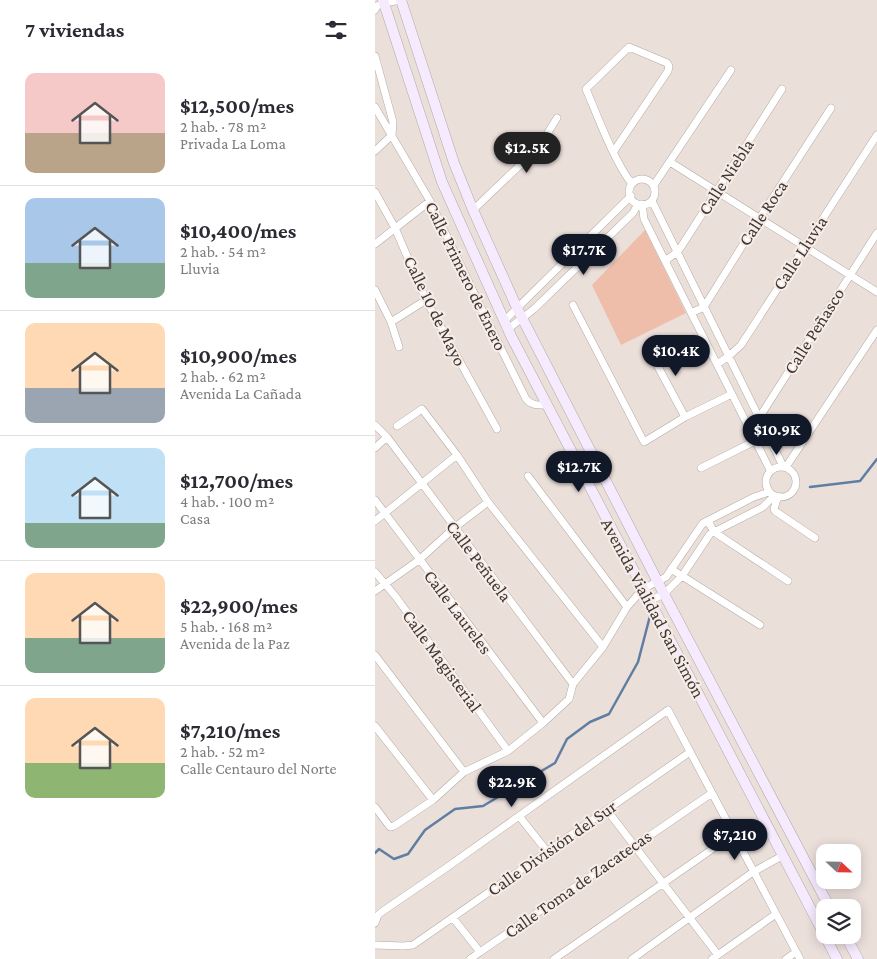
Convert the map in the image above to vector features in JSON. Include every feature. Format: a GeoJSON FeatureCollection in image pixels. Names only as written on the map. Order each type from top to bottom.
{"type":"FeatureCollection","features":[{"type":"Feature","properties":{"kind":"main road","name":"Avenida Vialidad San Simón"},"geometry":{"type":"LineString","coordinates":[[401,0],[454,163],[517,308],[663,594],[825,899]]}},
{"type":"Feature","properties":{"kind":"main road","name":"Avenida Vialidad San Simón"},"geometry":{"type":"LineString","coordinates":[[384,1],[441,182],[507,329],[837,959]]}},
{"type":"Feature","properties":{"kind":"main road"},"geometry":{"type":"LineString","coordinates":[[850,944],[858,959]]}},
{"type":"Feature","properties":{"kind":"street"},"geometry":{"type":"LineString","coordinates":[[375,10],[384,1],[401,0]]}},
{"type":"Feature","properties":{"kind":"street"},"geometry":{"type":"LineString","coordinates":[[614,151],[668,71],[669,66],[667,63],[629,47],[585,89],[614,151],[632,184]]}},
{"type":"Feature","properties":{"kind":"street","name":"Calle Primero de Enero"},"geometry":{"type":"LineString","coordinates":[[375,56],[393,122],[392,135]]}},
{"type":"Feature","properties":{"kind":"street"},"geometry":{"type":"LineString","coordinates":[[653,185],[731,70]]}},
{"type":"Feature","properties":{"kind":"street","name":"Calle Niebla"},"geometry":{"type":"LineString","coordinates":[[665,260],[677,252],[781,89]]}},
{"type":"Feature","properties":{"kind":"street","name":"Calle Primero de Enero"},"geometry":{"type":"LineString","coordinates":[[375,108],[430,201],[530,404],[547,405]]}},
{"type":"Feature","properties":{"kind":"street","name":"Calle Roca"},"geometry":{"type":"LineString","coordinates":[[704,308],[831,108]]}},
{"type":"Feature","properties":{"kind":"street"},"geometry":{"type":"LineString","coordinates":[[473,210],[539,147],[557,118]]}},
{"type":"Feature","properties":{"kind":"street"},"geometry":{"type":"LineString","coordinates":[[375,151],[392,135]]}},
{"type":"Feature","properties":{"kind":"street","name":"Calle Lluvia"},"geometry":{"type":"LineString","coordinates":[[717,364],[741,345],[877,135]]}},
{"type":"Feature","properties":{"kind":"street"},"geometry":{"type":"LineString","coordinates":[[670,162],[877,292]]}},
{"type":"Feature","properties":{"kind":"street"},"geometry":{"type":"LineString","coordinates":[[770,470],[665,260],[645,219],[640,204],[631,196],[632,184],[641,179],[647,180],[653,185],[655,191],[651,201],[784,467]]}},
{"type":"Feature","properties":{"kind":"street","name":"Calle 10 de Mayo"},"geometry":{"type":"LineString","coordinates":[[375,192],[395,228],[426,300],[497,429]]}},
{"type":"Feature","properties":{"kind":"street"},"geometry":{"type":"LineString","coordinates":[[499,342],[517,308],[631,196]]}},
{"type":"Feature","properties":{"kind":"street"},"geometry":{"type":"LineString","coordinates":[[375,244],[430,201]]}},
{"type":"Feature","properties":{"kind":"street"},"geometry":{"type":"LineString","coordinates":[[507,329],[523,318],[633,213],[640,204],[651,201]]}},
{"type":"Feature","properties":{"kind":"street","name":"Calle Peñasco"},"geometry":{"type":"LineString","coordinates":[[759,418],[877,233]]}},
{"type":"Feature","properties":{"kind":"street"},"geometry":{"type":"LineString","coordinates":[[375,290],[391,322],[399,347]]}},
{"type":"Feature","properties":{"kind":"street"},"geometry":{"type":"LineString","coordinates":[[391,322],[426,300]]}},
{"type":"Feature","properties":{"kind":"street"},"geometry":{"type":"LineString","coordinates":[[573,305],[644,442],[685,417],[732,394]]}},
{"type":"Feature","properties":{"kind":"street"},"geometry":{"type":"LineString","coordinates":[[691,313],[704,308]]}},
{"type":"Feature","properties":{"kind":"street"},"geometry":{"type":"LineString","coordinates":[[784,467],[877,330]]}},
{"type":"Feature","properties":{"kind":"street"},"geometry":{"type":"LineString","coordinates":[[648,348],[685,417]]}},
{"type":"Feature","properties":{"kind":"street"},"geometry":{"type":"LineString","coordinates":[[725,381],[736,372]]}},
{"type":"Feature","properties":{"kind":"street"},"geometry":{"type":"LineString","coordinates":[[397,426],[422,410],[457,455],[488,502],[603,647]]}},
{"type":"Feature","properties":{"kind":"street"},"geometry":{"type":"LineString","coordinates":[[747,424],[759,418]]}},
{"type":"Feature","properties":{"kind":"street","name":"Calle Peñuela"},"geometry":{"type":"LineString","coordinates":[[375,425],[387,437],[573,684]]}},
{"type":"Feature","properties":{"kind":"street"},"geometry":{"type":"LineString","coordinates":[[701,468],[767,435]]}},
{"type":"Feature","properties":{"kind":"street"},"geometry":{"type":"LineString","coordinates":[[375,448],[387,437]]}},
{"type":"Feature","properties":{"kind":"street"},"geometry":{"type":"LineString","coordinates":[[375,521],[457,455]]}},
{"type":"Feature","properties":{"kind":"street"},"geometry":{"type":"LineString","coordinates":[[375,807],[390,826],[394,826],[433,800],[465,772],[508,751],[543,723],[569,699],[573,684],[603,647],[627,607],[643,589],[666,577],[697,530],[708,521],[754,496],[774,495],[783,497],[793,491],[796,484],[793,472],[784,467],[770,470],[765,482],[774,495],[775,511],[815,538]]}},
{"type":"Feature","properties":{"kind":"street"},"geometry":{"type":"LineString","coordinates":[[528,476],[627,607]]}},
{"type":"Feature","properties":{"kind":"street"},"geometry":{"type":"LineString","coordinates":[[649,601],[663,594],[682,576],[706,540],[714,532],[763,507],[774,495]]}},
{"type":"Feature","properties":{"kind":"street","name":"Calle Laureles"},"geometry":{"type":"LineString","coordinates":[[375,500],[543,723]]}},
{"type":"Feature","properties":{"kind":"street"},"geometry":{"type":"LineString","coordinates":[[375,591],[419,560],[454,528],[488,502]]}},
{"type":"Feature","properties":{"kind":"street"},"geometry":{"type":"LineString","coordinates":[[708,521],[714,532],[788,581]]}},
{"type":"Feature","properties":{"kind":"street"},"geometry":{"type":"LineString","coordinates":[[671,569],[760,625]]}},
{"type":"Feature","properties":{"kind":"street","name":"Calle Magisterial"},"geometry":{"type":"LineString","coordinates":[[375,572],[508,751]]}},
{"type":"Feature","properties":{"kind":"street"},"geometry":{"type":"LineString","coordinates":[[375,655],[465,772]]}},
{"type":"Feature","properties":{"kind":"street"},"geometry":{"type":"LineString","coordinates":[[375,923],[383,911],[669,710],[798,955],[786,959]]}},
{"type":"Feature","properties":{"kind":"street"},"geometry":{"type":"LineString","coordinates":[[375,726],[433,800]]}},
{"type":"Feature","properties":{"kind":"street","name":"Calle División del Sur"},"geometry":{"type":"LineString","coordinates":[[375,945],[413,945],[546,850],[690,752]]}},
{"type":"Feature","properties":{"kind":"street","name":"Calle Toma de Zacatecas"},"geometry":{"type":"LineString","coordinates":[[470,959],[712,793]]}},
{"type":"Feature","properties":{"kind":"street"},"geometry":{"type":"LineString","coordinates":[[607,810],[690,918],[715,957],[776,914]]}},
{"type":"Feature","properties":{"kind":"street"},"geometry":{"type":"LineString","coordinates":[[519,816],[546,850]]}},
{"type":"Feature","properties":{"kind":"street"},"geometry":{"type":"LineString","coordinates":[[554,959],[734,834]]}},
{"type":"Feature","properties":{"kind":"street"},"geometry":{"type":"LineString","coordinates":[[632,959],[753,872],[783,856]]}},
{"type":"Feature","properties":{"kind":"street"},"geometry":{"type":"LineString","coordinates":[[453,918],[480,952]]}},
{"type":"Feature","properties":{"kind":"shaded area"},"geometry":{"type":"Polygon","coordinates":[[[645,230],[686,313],[621,345],[592,285],[645,230]]]}},
{"type":"Feature","properties":{"kind":"waterway"},"geometry":{"type":"LineString","coordinates":[[810,487],[860,481],[877,459]]}},
{"type":"Feature","properties":{"kind":"waterway"},"geometry":{"type":"LineString","coordinates":[[375,853],[379,849],[394,859],[408,854],[425,830],[455,809],[483,806],[555,763],[567,739],[590,722],[609,714],[638,662],[650,616]]}}]}
